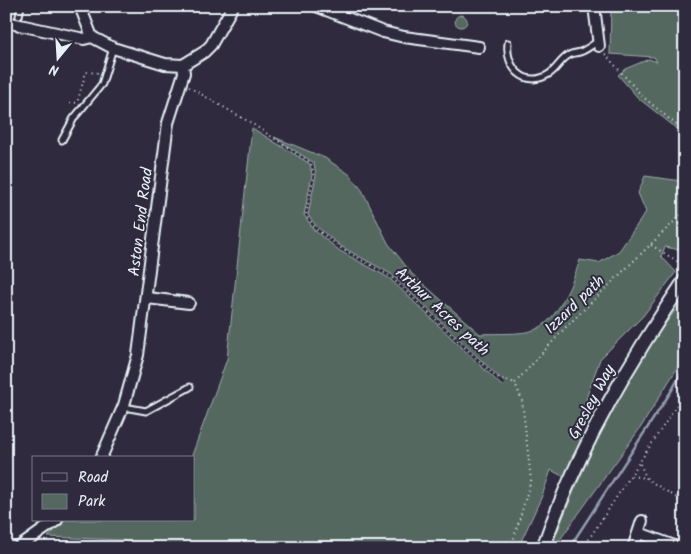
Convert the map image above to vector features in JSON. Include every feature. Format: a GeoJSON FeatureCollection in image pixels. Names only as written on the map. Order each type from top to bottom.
{"type":"FeatureCollection","features":[{"type":"Feature","properties":{"kind":"street"},"geometry":{"type":"LineString","coordinates":[[80,6],[92,37],[113,48],[165,64],[183,65],[204,52],[211,45],[233,6]]}},
{"type":"Feature","properties":{"kind":"street"},"geometry":{"type":"LineString","coordinates":[[316,6],[383,32],[404,37],[479,47]]}},
{"type":"Feature","properties":{"kind":"street"},"geometry":{"type":"LineString","coordinates":[[594,6],[598,44]]}},
{"type":"Feature","properties":{"kind":"street"},"geometry":{"type":"LineString","coordinates":[[6,22],[84,39],[92,37]]}},
{"type":"Feature","properties":{"kind":"street","name":"Aston End Road"},"geometry":{"type":"LineString","coordinates":[[103,456],[124,407],[138,355],[147,298],[168,123],[184,73],[183,65]]}},
{"type":"Feature","properties":{"kind":"street","name":"Gresley Way"},"geometry":{"type":"LineString","coordinates":[[543,548],[563,498],[605,409],[653,327],[685,280]]}},
{"type":"Feature","properties":{"kind":"street"},"geometry":{"type":"LineString","coordinates":[[147,298],[189,303]]}},
{"type":"Feature","properties":{"kind":"street"},"geometry":{"type":"LineString","coordinates":[[633,548],[642,521]]}},
{"type":"Feature","properties":{"kind":"street"},"geometry":{"type":"LineString","coordinates":[[18,548],[54,522]]}},
{"type":"Feature","properties":{"kind":"street"},"geometry":{"type":"LineString","coordinates":[[639,533],[681,548],[685,543]]}},
{"type":"Feature","properties":{"kind":"lane"},"geometry":{"type":"LineString","coordinates":[[18,16],[21,6]]}},
{"type":"Feature","properties":{"kind":"lane"},"geometry":{"type":"LineString","coordinates":[[508,42],[507,53],[511,66],[526,77],[538,78],[548,74],[569,54],[581,52],[598,44]]}},
{"type":"Feature","properties":{"kind":"lane"},"geometry":{"type":"LineString","coordinates":[[62,140],[74,118],[102,84],[113,48]]}},
{"type":"Feature","properties":{"kind":"lane"},"geometry":{"type":"LineString","coordinates":[[124,407],[146,411],[190,387]]}},
{"type":"Feature","properties":{"kind":"path"},"geometry":{"type":"LineString","coordinates":[[598,44],[616,69],[642,96],[685,132]]}},
{"type":"Feature","properties":{"kind":"path"},"geometry":{"type":"LineString","coordinates":[[70,102],[77,103],[86,72],[102,73]]}},
{"type":"Feature","properties":{"kind":"path","name":"Arthur Acres path"},"geometry":{"type":"LineString","coordinates":[[180,82],[236,114],[311,164],[314,175],[306,215],[316,229],[342,249],[390,276],[496,377],[514,383]]}},
{"type":"Feature","properties":{"kind":"path","name":"Izzard path"},"geometry":{"type":"LineString","coordinates":[[514,383],[566,327],[685,211]]}},
{"type":"Feature","properties":{"kind":"path"},"geometry":{"type":"LineString","coordinates":[[651,245],[685,266]]}},
{"type":"Feature","properties":{"kind":"path"},"geometry":{"type":"LineString","coordinates":[[511,548],[531,480],[522,400],[514,383]]}},
{"type":"Feature","properties":{"kind":"path"},"geometry":{"type":"LineString","coordinates":[[583,548],[685,393]]}},
{"type":"Feature","properties":{"kind":"path"},"geometry":{"type":"LineString","coordinates":[[640,464],[647,479]]}},
{"type":"Feature","properties":{"kind":"path"},"geometry":{"type":"LineString","coordinates":[[631,476],[647,479],[685,503]]}},
{"type":"Feature","properties":{"kind":"green space"},"geometry":{"type":"Polygon","coordinates":[[[611,6],[685,6],[685,135],[638,98],[618,75],[625,69],[649,59],[657,62],[654,57],[610,54],[611,6]]]}},
{"type":"Feature","properties":{"kind":"green space"},"geometry":{"type":"Polygon","coordinates":[[[459,15],[463,15],[467,21],[463,27],[459,27],[455,23],[455,19],[459,15]]]}},
{"type":"Feature","properties":{"kind":"green space"},"geometry":{"type":"Polygon","coordinates":[[[252,128],[310,164],[312,175],[304,215],[314,230],[340,251],[389,278],[502,386],[505,383],[391,274],[342,247],[317,227],[308,215],[316,175],[314,163],[274,137],[325,158],[349,174],[362,190],[388,243],[412,274],[480,334],[522,333],[543,326],[563,300],[580,260],[599,263],[619,251],[646,212],[638,193],[645,176],[682,181],[685,179],[685,251],[665,247],[661,256],[676,272],[643,316],[600,359],[588,393],[578,434],[581,444],[577,460],[564,477],[551,470],[542,496],[518,548],[142,548],[122,540],[48,537],[63,522],[195,522],[195,456],[192,456],[227,359],[252,128]]]}},
{"type":"Feature","properties":{"kind":"green space"},"geometry":{"type":"Polygon","coordinates":[[[685,298],[685,350],[676,370],[641,427],[554,548],[551,548],[578,482],[625,386],[663,326],[685,298]]]}},
{"type":"Feature","properties":{"kind":"waterway"},"geometry":{"type":"LineString","coordinates":[[569,548],[672,390],[685,366]]}}]}
